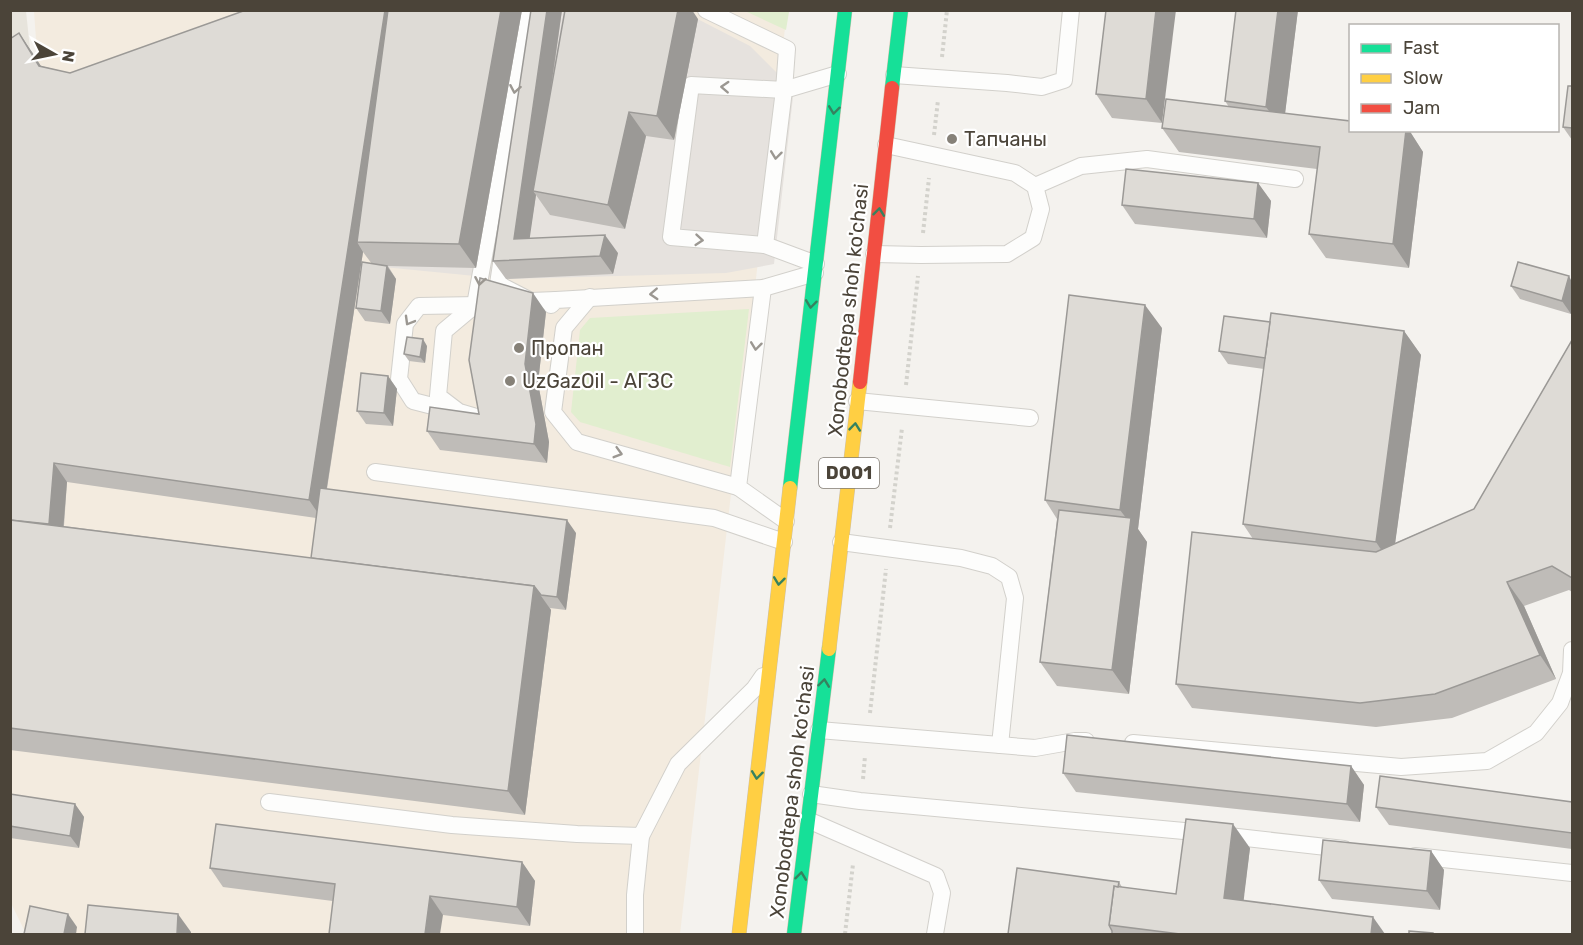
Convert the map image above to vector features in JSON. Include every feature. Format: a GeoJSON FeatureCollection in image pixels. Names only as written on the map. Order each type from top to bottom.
{"type":"FeatureCollection","features":[{"type":"Feature","properties":{"kind":"highway","name":"Xonobodtepa shoh ko'chasi"},"geometry":{"type":"LineString","coordinates":[[739,934],[845,10]]}},
{"type":"Feature","properties":{"kind":"highway","name":"Xonobodtepa shoh ko'chasi"},"geometry":{"type":"LineString","coordinates":[[794,934],[901,10]]}},
{"type":"Feature","properties":{"kind":"lane"},"geometry":{"type":"LineString","coordinates":[[459,412],[438,396],[444,331],[476,305],[529,10]]}},
{"type":"Feature","properties":{"kind":"lane"},"geometry":{"type":"LineString","coordinates":[[516,170],[540,10]]}},
{"type":"Feature","properties":{"kind":"lane"},"geometry":{"type":"LineString","coordinates":[[706,10],[787,49],[765,245]]}},
{"type":"Feature","properties":{"kind":"lane"},"geometry":{"type":"LineString","coordinates":[[894,75],[1042,87],[1064,80],[1071,10]]}},
{"type":"Feature","properties":{"kind":"lane"},"geometry":{"type":"LineString","coordinates":[[815,268],[765,245],[671,237],[691,85],[784,90],[838,74]]}},
{"type":"Feature","properties":{"kind":"lane"},"geometry":{"type":"LineString","coordinates":[[874,254],[1007,254],[1033,238],[1041,209],[1035,186],[1015,173],[886,146]]}},
{"type":"Feature","properties":{"kind":"lane"},"geometry":{"type":"LineString","coordinates":[[1035,186],[1081,166],[1147,159],[1295,179]]}},
{"type":"Feature","properties":{"kind":"lane"},"geometry":{"type":"LineString","coordinates":[[505,238],[498,284],[531,301],[553,302],[590,297],[763,288],[815,268]]}},
{"type":"Feature","properties":{"kind":"lane"},"geometry":{"type":"LineString","coordinates":[[738,487],[763,288]]}},
{"type":"Feature","properties":{"kind":"lane"},"geometry":{"type":"LineString","coordinates":[[577,442],[554,412],[564,328],[590,297]]}},
{"type":"Feature","properties":{"kind":"lane"},"geometry":{"type":"LineString","coordinates":[[479,417],[413,401],[399,379],[405,324],[419,306],[493,304]]}},
{"type":"Feature","properties":{"kind":"lane"},"geometry":{"type":"LineString","coordinates":[[857,401],[1030,418]]}},
{"type":"Feature","properties":{"kind":"lane"},"geometry":{"type":"LineString","coordinates":[[555,436],[738,487],[786,520]]}},
{"type":"Feature","properties":{"kind":"lane"},"geometry":{"type":"LineString","coordinates":[[375,472],[714,518],[784,542]]}},
{"type":"Feature","properties":{"kind":"lane"},"geometry":{"type":"LineString","coordinates":[[841,542],[971,561],[992,566],[1009,577],[1015,598],[1000,745]]}},
{"type":"Feature","properties":{"kind":"lane"},"geometry":{"type":"LineString","coordinates":[[819,730],[1035,748],[1075,741],[1112,742],[1401,767],[1487,761],[1536,733],[1560,703],[1571,673],[1572,650]]}},
{"type":"Feature","properties":{"kind":"lane"},"geometry":{"type":"LineString","coordinates":[[635,934],[635,895],[641,836],[678,764],[754,688],[769,668]]}},
{"type":"Feature","properties":{"kind":"lane"},"geometry":{"type":"LineString","coordinates":[[811,795],[1361,850]]}},
{"type":"Feature","properties":{"kind":"lane"},"geometry":{"type":"LineString","coordinates":[[269,802],[452,825],[641,836]]}},
{"type":"Feature","properties":{"kind":"lane"},"geometry":{"type":"LineString","coordinates":[[808,820],[936,876],[942,893],[935,934]]}},
{"type":"Feature","properties":{"kind":"lane"},"geometry":{"type":"LineString","coordinates":[[1396,854],[1572,873]]}},
{"type":"Feature","properties":{"kind":"path"},"geometry":{"type":"LineString","coordinates":[[860,801],[947,10]]}},
{"type":"Feature","properties":{"kind":"path"},"geometry":{"type":"LineString","coordinates":[[845,934],[856,842]]}},
{"type":"Feature","properties":{"kind":"shaded area"},"geometry":{"type":"Polygon","coordinates":[[[11,11],[26,11],[30,49],[11,61],[11,11]]]}},
{"type":"Feature","properties":{"kind":"shaded area"},"geometry":{"type":"Polygon","coordinates":[[[34,11],[787,11],[680,934],[26,934],[11,903],[10,77],[37,54],[34,11]]]}},
{"type":"Feature","properties":{"kind":"shaded area"},"geometry":{"type":"Polygon","coordinates":[[[408,11],[682,11],[750,46],[785,81],[793,97],[774,264],[726,273],[506,279],[373,266],[408,11]]]}},
{"type":"Feature","properties":{"kind":"green space"},"geometry":{"type":"Polygon","coordinates":[[[745,11],[789,12],[786,30],[745,11]]]}},
{"type":"Feature","properties":{"kind":"green space"},"geometry":{"type":"Polygon","coordinates":[[[749,309],[730,467],[580,422],[571,412],[580,330],[590,318],[749,309]]]}},
{"type":"Feature","properties":{"kind":"building"},"geometry":{"type":"Polygon","coordinates":[[[246,10],[385,10],[309,500],[54,463],[49,524],[10,520],[10,39],[19,33],[39,66],[70,73],[246,10]]]}},
{"type":"Feature","properties":{"kind":"building"},"geometry":{"type":"Polygon","coordinates":[[[388,10],[501,10],[459,244],[357,242],[388,10]]]}},
{"type":"Feature","properties":{"kind":"building"},"geometry":{"type":"Polygon","coordinates":[[[531,10],[547,10],[514,239],[605,235],[600,256],[493,261],[531,10]]]}},
{"type":"Feature","properties":{"kind":"building"},"geometry":{"type":"Polygon","coordinates":[[[565,10],[678,10],[657,116],[629,112],[608,205],[533,191],[565,10]]]}},
{"type":"Feature","properties":{"kind":"building"},"geometry":{"type":"Polygon","coordinates":[[[1106,10],[1156,10],[1146,99],[1096,94],[1106,10]]]}},
{"type":"Feature","properties":{"kind":"building"},"geometry":{"type":"Polygon","coordinates":[[[1236,10],[1278,10],[1266,107],[1225,101],[1236,10]]]}},
{"type":"Feature","properties":{"kind":"building"},"geometry":{"type":"Polygon","coordinates":[[[1568,86],[1572,86],[1572,128],[1563,127],[1568,86]]]}},
{"type":"Feature","properties":{"kind":"building"},"geometry":{"type":"Polygon","coordinates":[[[1166,99],[1349,121],[1349,132],[1406,132],[1393,244],[1309,234],[1320,147],[1162,128],[1166,99]]]}},
{"type":"Feature","properties":{"kind":"building"},"geometry":{"type":"Polygon","coordinates":[[[1126,169],[1258,183],[1254,219],[1122,205],[1126,169]]]}},
{"type":"Feature","properties":{"kind":"building"},"geometry":{"type":"Polygon","coordinates":[[[362,262],[387,266],[381,311],[356,308],[362,262]]]}},
{"type":"Feature","properties":{"kind":"building"},"geometry":{"type":"Polygon","coordinates":[[[1518,262],[1569,276],[1562,301],[1511,286],[1518,262]]]}},
{"type":"Feature","properties":{"kind":"building","name":"UzGazOil - АГЗС"},"geometry":{"type":"Polygon","coordinates":[[[480,278],[533,293],[525,364],[536,424],[534,444],[427,431],[430,407],[479,414],[469,360],[480,278]]]}},
{"type":"Feature","properties":{"kind":"building"},"geometry":{"type":"Polygon","coordinates":[[[1069,295],[1145,305],[1120,510],[1045,500],[1069,295]]]}},
{"type":"Feature","properties":{"kind":"building"},"geometry":{"type":"Polygon","coordinates":[[[1271,313],[1404,331],[1376,542],[1243,524],[1271,313]]]}},
{"type":"Feature","properties":{"kind":"building"},"geometry":{"type":"Polygon","coordinates":[[[1224,316],[1270,322],[1265,358],[1219,351],[1224,316]]]}},
{"type":"Feature","properties":{"kind":"building"},"geometry":{"type":"Polygon","coordinates":[[[407,337],[423,339],[420,357],[404,354],[407,337]]]}},
{"type":"Feature","properties":{"kind":"building"},"geometry":{"type":"Polygon","coordinates":[[[1572,340],[1572,578],[1552,566],[1507,582],[1540,655],[1435,694],[1360,703],[1176,684],[1192,532],[1376,552],[1474,509],[1572,340]]]}},
{"type":"Feature","properties":{"kind":"building"},"geometry":{"type":"Polygon","coordinates":[[[361,373],[388,376],[384,413],[357,411],[361,373]]]}},
{"type":"Feature","properties":{"kind":"building"},"geometry":{"type":"Polygon","coordinates":[[[320,488],[567,520],[557,597],[541,595],[534,586],[311,558],[320,488]]]}},
{"type":"Feature","properties":{"kind":"building"},"geometry":{"type":"Polygon","coordinates":[[[1059,510],[1131,518],[1112,670],[1040,662],[1059,510]]]}},
{"type":"Feature","properties":{"kind":"building"},"geometry":{"type":"Polygon","coordinates":[[[10,520],[534,586],[508,791],[10,728],[10,520]]]}},
{"type":"Feature","properties":{"kind":"building"},"geometry":{"type":"Polygon","coordinates":[[[1067,735],[1351,766],[1347,804],[1063,773],[1067,735]]]}},
{"type":"Feature","properties":{"kind":"building"},"geometry":{"type":"Polygon","coordinates":[[[1380,776],[1572,802],[1572,833],[1376,807],[1380,776]]]}},
{"type":"Feature","properties":{"kind":"building"},"geometry":{"type":"Polygon","coordinates":[[[10,794],[75,804],[70,836],[10,826],[10,794]]]}},
{"type":"Feature","properties":{"kind":"building"},"geometry":{"type":"Polygon","coordinates":[[[1186,819],[1233,824],[1224,898],[1373,917],[1371,934],[1180,934],[1109,925],[1114,886],[1176,894],[1186,819]]]}},
{"type":"Feature","properties":{"kind":"building"},"geometry":{"type":"Polygon","coordinates":[[[216,824],[522,862],[517,907],[430,896],[425,934],[329,934],[335,884],[210,868],[216,824]]]}},
{"type":"Feature","properties":{"kind":"building"},"geometry":{"type":"Polygon","coordinates":[[[1323,840],[1431,851],[1427,891],[1319,880],[1323,840]]]}},
{"type":"Feature","properties":{"kind":"building"},"geometry":{"type":"Polygon","coordinates":[[[1017,868],[1119,882],[1118,887],[1114,886],[1109,925],[1112,934],[1008,934],[1017,868]]]}},
{"type":"Feature","properties":{"kind":"building"},"geometry":{"type":"Polygon","coordinates":[[[88,905],[178,914],[177,934],[85,934],[88,905]]]}},
{"type":"Feature","properties":{"kind":"building"},"geometry":{"type":"Polygon","coordinates":[[[30,906],[68,914],[64,934],[24,934],[30,906]]]}},
{"type":"Feature","properties":{"kind":"building"},"geometry":{"type":"Polygon","coordinates":[[[1409,931],[1433,933],[1433,934],[1409,934],[1409,931]]]}},
{"type":"Feature","properties":{"kind":"traffic: fast"},"geometry":{"type":"LineString","coordinates":[[790,488],[845,10]]}},
{"type":"Feature","properties":{"kind":"traffic: fast"},"geometry":{"type":"LineString","coordinates":[[892,88],[901,10]]}},
{"type":"Feature","properties":{"kind":"traffic: fast"},"geometry":{"type":"LineString","coordinates":[[794,934],[829,649]]}},
{"type":"Feature","properties":{"kind":"traffic: slow"},"geometry":{"type":"LineString","coordinates":[[829,649],[860,382]]}},
{"type":"Feature","properties":{"kind":"traffic: slow"},"geometry":{"type":"LineString","coordinates":[[739,934],[790,488]]}},
{"type":"Feature","properties":{"kind":"traffic: jam"},"geometry":{"type":"LineString","coordinates":[[860,382],[892,88]]}},
{"type":"Feature","properties":{"kind":"place","name":"Тапчаны"},"geometry":{"type":"Point","coordinates":[952,139]}},
{"type":"Feature","properties":{"kind":"place","name":"Пропан"},"geometry":{"type":"Point","coordinates":[519,348]}},
{"type":"Feature","properties":{"kind":"place","name":"UzGazOil - АГЗС"},"geometry":{"type":"Point","coordinates":[510,381]}}]}
